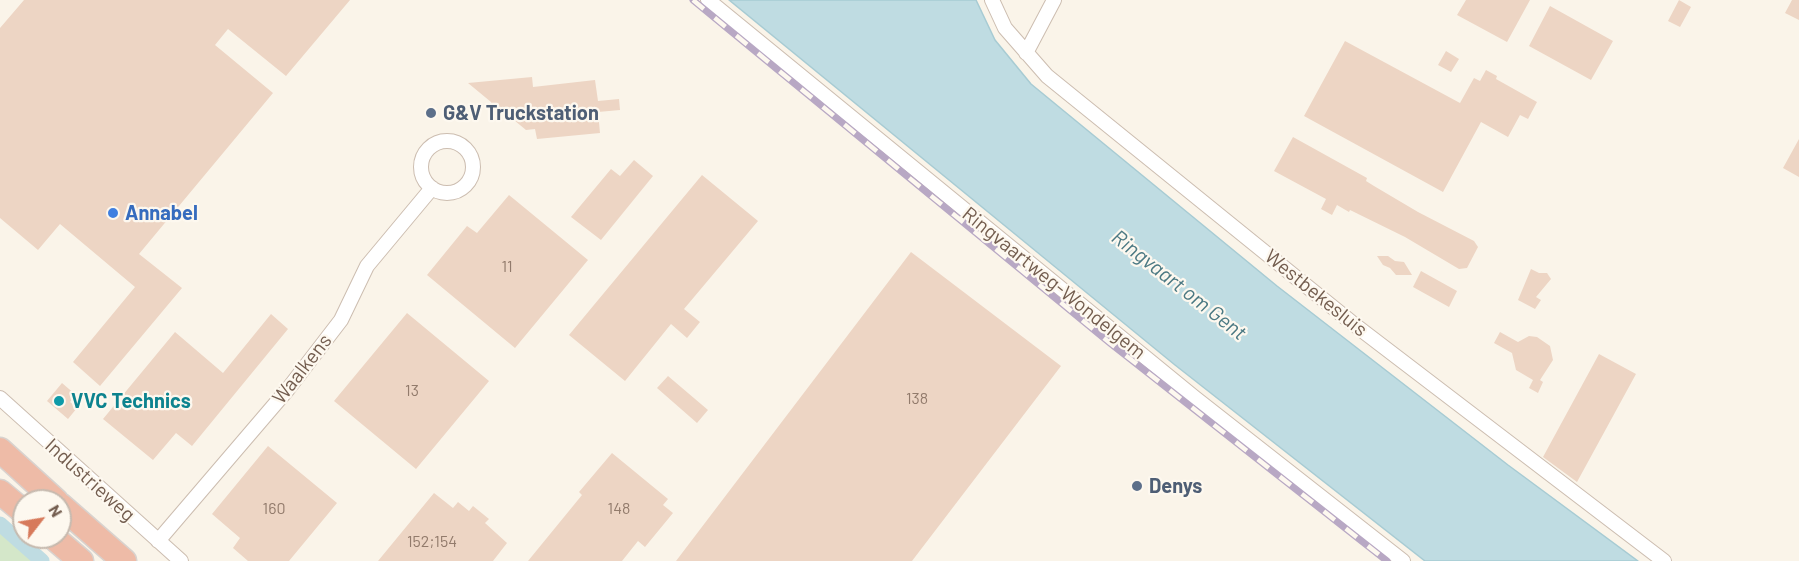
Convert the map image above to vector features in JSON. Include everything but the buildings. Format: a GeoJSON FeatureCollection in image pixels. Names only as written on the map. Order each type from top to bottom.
{"type":"FeatureCollection","features":[{"type":"Feature","properties":{"kind":"highway","name":"Industrieweg"},"geometry":{"type":"LineString","coordinates":[[0,450],[43,489]]}},
{"type":"Feature","properties":{"kind":"highway"},"geometry":{"type":"LineString","coordinates":[[0,492],[12,502]]}},
{"type":"Feature","properties":{"kind":"highway","name":"Industrieweg"},"geometry":{"type":"LineString","coordinates":[[72,516],[124,561]]}},
{"type":"Feature","properties":{"kind":"highway"},"geometry":{"type":"LineString","coordinates":[[67,549],[81,561]]}},
{"type":"Feature","properties":{"kind":"street","name":"Ringvaartweg-Wondelgem"},"geometry":{"type":"LineString","coordinates":[[708,0],[1177,383],[1403,561]]}},
{"type":"Feature","properties":{"kind":"street","name":"Westbekesluis"},"geometry":{"type":"LineString","coordinates":[[992,0],[1005,28],[1047,76],[1351,322],[1664,561]]}},
{"type":"Feature","properties":{"kind":"street"},"geometry":{"type":"LineString","coordinates":[[1026,53],[1054,0]]}},
{"type":"Feature","properties":{"kind":"street","name":"Waalkens"},"geometry":{"type":"LineString","coordinates":[[158,542],[341,320],[367,266],[432,188]]}},
{"type":"Feature","properties":{"kind":"street","name":"Industrieweg"},"geometry":{"type":"LineString","coordinates":[[0,398],[181,561]]}},
{"type":"Feature","properties":{"kind":"green space"},"geometry":{"type":"Polygon","coordinates":[[[6,526],[12,531],[12,549],[34,549],[48,561],[0,561],[0,531],[6,526]]]}},
{"type":"Feature","properties":{"kind":"water","name":"Ringvaart om Gent"},"geometry":{"type":"Polygon","coordinates":[[[729,0],[976,0],[995,40],[1031,84],[1277,286],[1508,465],[1638,561],[1425,561],[1175,365],[729,0]]]}},
{"type":"Feature","properties":{"kind":"waterway"},"geometry":{"type":"LineString","coordinates":[[0,524],[42,561]]}},
{"type":"Feature","properties":{"kind":"railway"},"geometry":{"type":"LineString","coordinates":[[693,0],[1110,343],[1387,561]]}},
{"type":"Feature","properties":{"kind":"place","name":"G&V Truckstation"},"geometry":{"type":"Point","coordinates":[431,113]}},
{"type":"Feature","properties":{"kind":"place","name":"Annabel"},"geometry":{"type":"Point","coordinates":[113,213]}},
{"type":"Feature","properties":{"kind":"place","name":"VVC Technics"},"geometry":{"type":"Point","coordinates":[59,401]}},
{"type":"Feature","properties":{"kind":"place","name":"Denys"},"geometry":{"type":"Point","coordinates":[1137,486]}}]}
